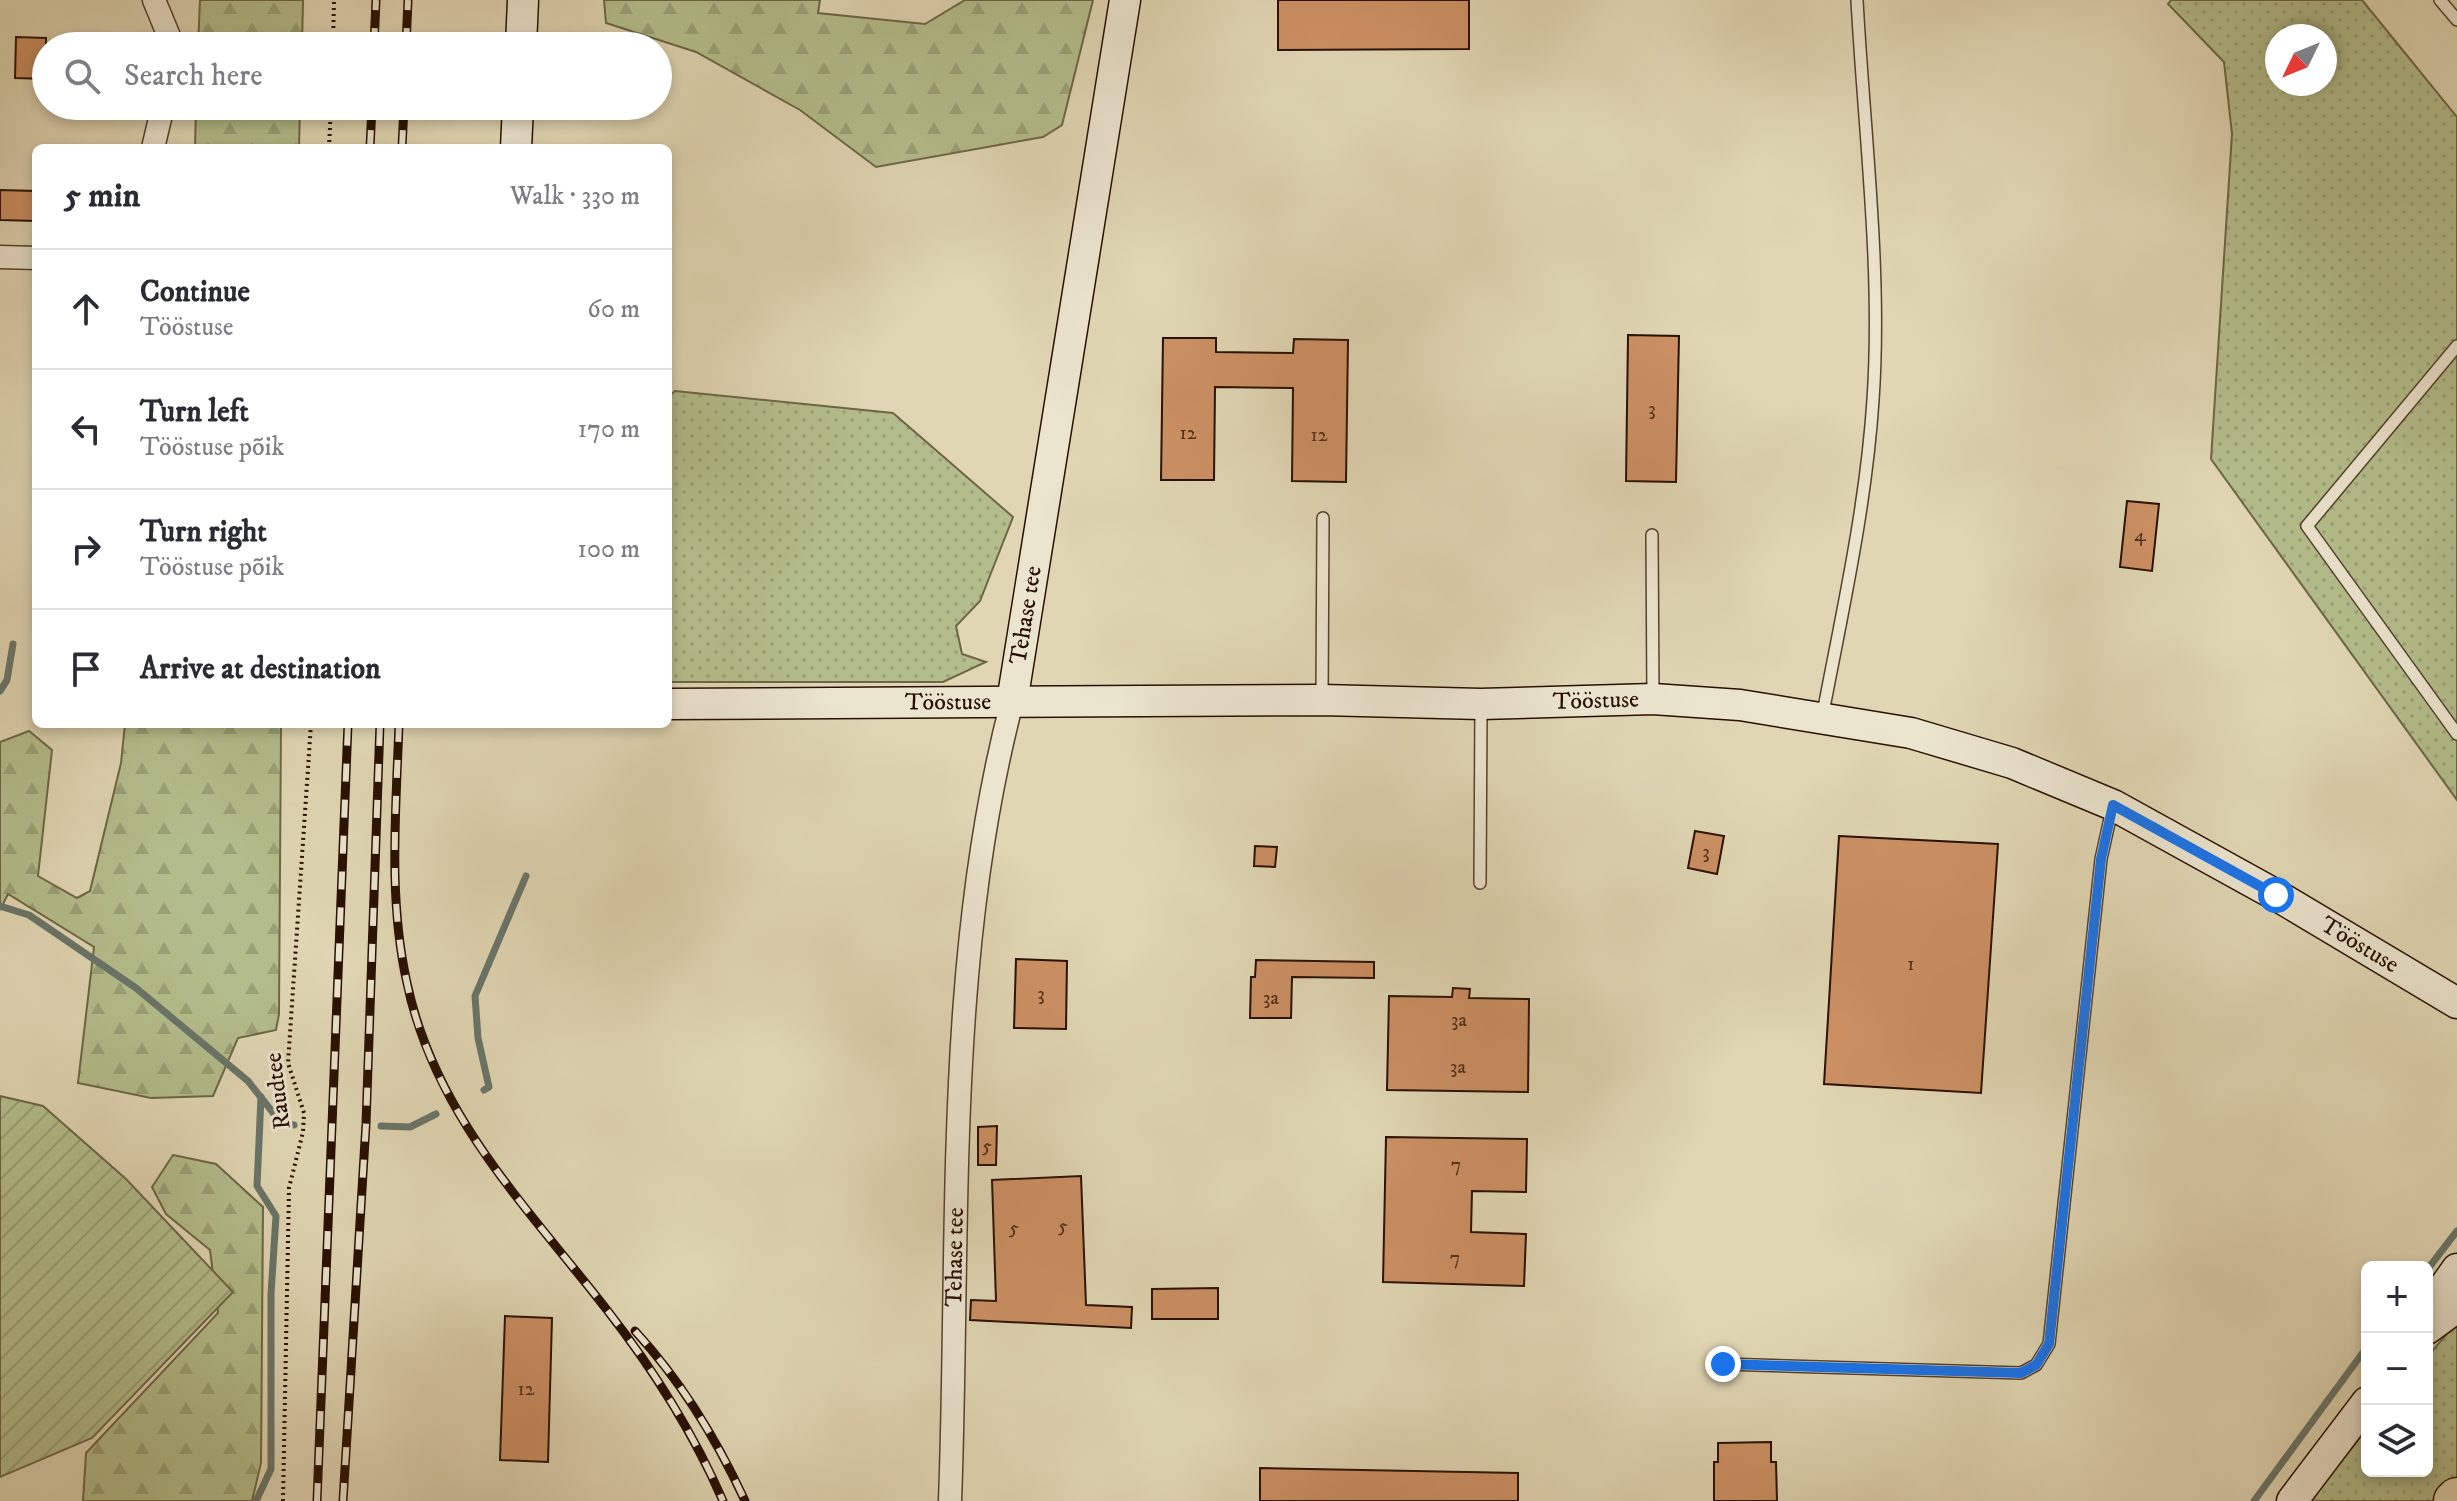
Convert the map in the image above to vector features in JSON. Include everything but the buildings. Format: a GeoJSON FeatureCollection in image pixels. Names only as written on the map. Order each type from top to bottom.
{"type":"FeatureCollection","features":[{"type":"Feature","properties":{"kind":"street"},"geometry":{"type":"LineString","coordinates":[[154,0],[167,32]]}},
{"type":"Feature","properties":{"kind":"street"},"geometry":{"type":"LineString","coordinates":[[522,32],[523,0]]}},
{"type":"Feature","properties":{"kind":"street","name":"Tehase tee"},"geometry":{"type":"LineString","coordinates":[[950,1501],[961,1076],[972,936],[990,783],[1012,702],[1125,0]]}},
{"type":"Feature","properties":{"kind":"street"},"geometry":{"type":"LineString","coordinates":[[154,144],[160,120]]}},
{"type":"Feature","properties":{"kind":"street"},"geometry":{"type":"LineString","coordinates":[[516,144],[517,120]]}},
{"type":"Feature","properties":{"kind":"street"},"geometry":{"type":"LineString","coordinates":[[0,257],[32,258]]}},
{"type":"Feature","properties":{"kind":"street","name":"Tööstuse"},"geometry":{"type":"LineString","coordinates":[[672,704],[1322,700],[1481,704],[1653,699],[1740,705],[1822,718],[1911,733],[2012,763],[2113,805],[2276,895],[2457,1003]]}},
{"type":"Feature","properties":{"kind":"street"},"geometry":{"type":"LineString","coordinates":[[2433,1305],[2457,1269]]}},
{"type":"Feature","properties":{"kind":"street"},"geometry":{"type":"LineString","coordinates":[[2433,1325],[2457,1307]]}},
{"type":"Feature","properties":{"kind":"street"},"geometry":{"type":"LineString","coordinates":[[2292,1501],[2365,1405]]}},
{"type":"Feature","properties":{"kind":"lane"},"geometry":{"type":"LineString","coordinates":[[1822,718],[1851,568],[1873,401],[1874,296],[1857,0]]}},
{"type":"Feature","properties":{"kind":"lane"},"geometry":{"type":"LineString","coordinates":[[2440,0],[2457,20]]}},
{"type":"Feature","properties":{"kind":"lane"},"geometry":{"type":"LineString","coordinates":[[2457,346],[2307,526],[2457,734]]}},
{"type":"Feature","properties":{"kind":"lane"},"geometry":{"type":"LineString","coordinates":[[1322,700],[1323,518]]}},
{"type":"Feature","properties":{"kind":"lane"},"geometry":{"type":"LineString","coordinates":[[1652,535],[1653,699]]}},
{"type":"Feature","properties":{"kind":"lane"},"geometry":{"type":"LineString","coordinates":[[1480,883],[1481,704]]}},
{"type":"Feature","properties":{"kind":"lane"},"geometry":{"type":"LineString","coordinates":[[1723,1364],[2021,1373],[2036,1365],[2049,1344],[2101,859],[2113,805]]}},
{"type":"Feature","properties":{"kind":"path"},"geometry":{"type":"LineString","coordinates":[[333,32],[334,0]]}},
{"type":"Feature","properties":{"kind":"path"},"geometry":{"type":"LineString","coordinates":[[329,144],[330,120]]}},
{"type":"Feature","properties":{"kind":"path","name":"Raudtee"},"geometry":{"type":"LineString","coordinates":[[283,1501],[289,1188],[303,1132],[304,1113],[288,1063],[311,728]]}},
{"type":"Feature","properties":{"kind":"green space"},"geometry":{"type":"Polygon","coordinates":[[[200,0],[303,0],[302,32],[199,32],[200,0]]]}},
{"type":"Feature","properties":{"kind":"green space"},"geometry":{"type":"Polygon","coordinates":[[[604,0],[820,0],[818,13],[925,24],[965,0],[1093,0],[1062,125],[1043,137],[876,167],[800,110],[696,52],[672,44],[672,32],[634,32],[606,23],[604,0]]]}},
{"type":"Feature","properties":{"kind":"green space"},"geometry":{"type":"Polygon","coordinates":[[[2171,0],[2362,0],[2457,117],[2457,800],[2211,459],[2232,134],[2224,62],[2168,4],[2171,0]]]}},
{"type":"Feature","properties":{"kind":"green space"},"geometry":{"type":"Polygon","coordinates":[[[196,120],[300,120],[299,144],[195,144],[196,120]]]}},
{"type":"Feature","properties":{"kind":"green space"},"geometry":{"type":"Polygon","coordinates":[[[675,391],[893,413],[1013,517],[980,601],[956,626],[962,654],[986,662],[943,682],[672,682],[672,394],[675,391]]]}},
{"type":"Feature","properties":{"kind":"green space"},"geometry":{"type":"Polygon","coordinates":[[[125,728],[281,728],[279,1014],[276,1030],[238,1038],[213,1096],[151,1098],[78,1083],[94,947],[8,894],[0,910],[0,742],[29,731],[52,750],[38,876],[77,898],[90,891],[121,763],[125,728]]]}},
{"type":"Feature","properties":{"kind":"green space"},"geometry":{"type":"Polygon","coordinates":[[[0,1096],[43,1106],[126,1179],[233,1292],[92,1438],[0,1477],[0,1096]]]}},
{"type":"Feature","properties":{"kind":"green space"},"geometry":{"type":"Polygon","coordinates":[[[173,1155],[216,1164],[263,1207],[261,1463],[252,1501],[83,1501],[86,1453],[218,1313],[210,1250],[166,1214],[152,1187],[173,1155]]]}},
{"type":"Feature","properties":{"kind":"green space"},"geometry":{"type":"Polygon","coordinates":[[[2457,1322],[2457,1481],[2441,1501],[2311,1501],[2361,1436],[2361,1477],[2433,1477],[2433,1350],[2457,1322]]]}},
{"type":"Feature","properties":{"kind":"waterway"},"geometry":{"type":"LineString","coordinates":[[0,691],[7,680],[13,644]]}},
{"type":"Feature","properties":{"kind":"waterway"},"geometry":{"type":"LineString","coordinates":[[484,1090],[489,1087],[478,1038],[475,996],[526,876]]}},
{"type":"Feature","properties":{"kind":"waterway"},"geometry":{"type":"LineString","coordinates":[[0,906],[29,915],[136,988],[248,1081],[282,1124],[294,1125]]}},
{"type":"Feature","properties":{"kind":"waterway"},"geometry":{"type":"LineString","coordinates":[[256,1501],[271,1469],[271,1294],[276,1216],[257,1186],[261,1097]]}},
{"type":"Feature","properties":{"kind":"waterway"},"geometry":{"type":"LineString","coordinates":[[381,1126],[410,1127],[436,1114]]}},
{"type":"Feature","properties":{"kind":"waterway"},"geometry":{"type":"LineString","coordinates":[[2433,1262],[2457,1231]]}},
{"type":"Feature","properties":{"kind":"waterway"},"geometry":{"type":"LineString","coordinates":[[2254,1501],[2361,1355]]}},
{"type":"Feature","properties":{"kind":"railway"},"geometry":{"type":"LineString","coordinates":[[375,32],[376,0]]}},
{"type":"Feature","properties":{"kind":"railway"},"geometry":{"type":"LineString","coordinates":[[407,32],[408,0]]}},
{"type":"Feature","properties":{"kind":"railway"},"geometry":{"type":"LineString","coordinates":[[370,144],[371,120]]}},
{"type":"Feature","properties":{"kind":"railway"},"geometry":{"type":"LineString","coordinates":[[402,144],[403,120]]}},
{"type":"Feature","properties":{"kind":"railway"},"geometry":{"type":"LineString","coordinates":[[317,1501],[348,728]]}},
{"type":"Feature","properties":{"kind":"railway"},"geometry":{"type":"LineString","coordinates":[[343,1501],[366,1124],[380,728]]}},
{"type":"Feature","properties":{"kind":"railway"},"geometry":{"type":"LineString","coordinates":[[399,728],[395,822],[397,919],[407,983],[420,1031],[439,1076],[462,1118],[516,1197],[607,1310],[656,1378],[699,1450],[723,1501]]}},
{"type":"Feature","properties":{"kind":"railway"},"geometry":{"type":"LineString","coordinates":[[635,1331],[668,1370],[697,1412],[745,1501]]}},
{"type":"Feature","properties":{"kind":"route"},"geometry":{"type":"LineString","coordinates":[[1723,1364],[2021,1373],[2036,1365],[2049,1344],[2101,859],[2113,805],[2276,895]]}}]}
